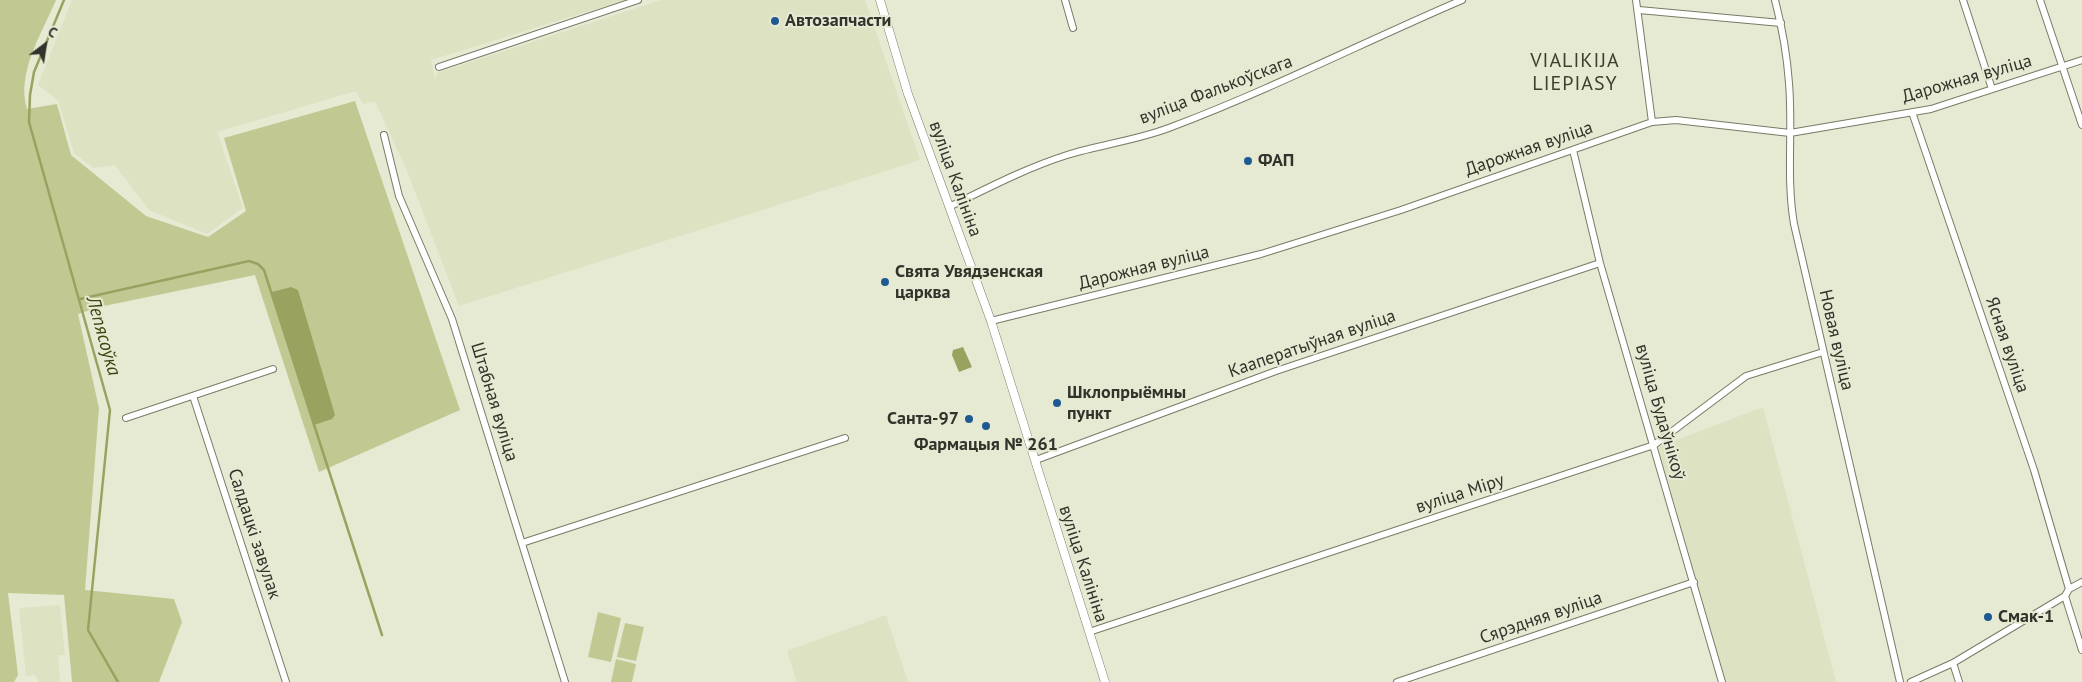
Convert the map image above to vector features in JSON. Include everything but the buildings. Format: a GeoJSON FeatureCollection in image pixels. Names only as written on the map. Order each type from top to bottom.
{"type":"FeatureCollection","features":[{"type":"Feature","properties":{"kind":"street"},"geometry":{"type":"LineString","coordinates":[[439,67],[638,0]]}},
{"type":"Feature","properties":{"kind":"street","name":"вуліца Калініна"},"geometry":{"type":"LineString","coordinates":[[880,0],[908,94],[991,321],[1036,460],[1067,568],[1105,682]]}},
{"type":"Feature","properties":{"kind":"street"},"geometry":{"type":"LineString","coordinates":[[1065,0],[1073,28]]}},
{"type":"Feature","properties":{"kind":"street","name":"вуліца Фалькоўскага"},"geometry":{"type":"LineString","coordinates":[[950,207],[1030,168],[1066,155],[1172,127],[1299,74],[1401,26],[1462,0]]}},
{"type":"Feature","properties":{"kind":"street"},"geometry":{"type":"LineString","coordinates":[[1636,0],[1639,10],[1652,122]]}},
{"type":"Feature","properties":{"kind":"street","name":"Новая вуліца"},"geometry":{"type":"LineString","coordinates":[[1775,0],[1781,23],[1789,83],[1789,192],[1900,682]]}},
{"type":"Feature","properties":{"kind":"street"},"geometry":{"type":"LineString","coordinates":[[1963,0],[1992,89]]}},
{"type":"Feature","properties":{"kind":"street"},"geometry":{"type":"LineString","coordinates":[[2040,0],[2082,125]]}},
{"type":"Feature","properties":{"kind":"street"},"geometry":{"type":"LineString","coordinates":[[1639,10],[1781,23]]}},
{"type":"Feature","properties":{"kind":"street","name":"Дарожная вуліца"},"geometry":{"type":"LineString","coordinates":[[991,321],[1261,254],[1402,210],[1652,122],[1676,120],[1790,133],[1931,109],[2082,60]]}},
{"type":"Feature","properties":{"kind":"street","name":"Ясная вуліца"},"geometry":{"type":"LineString","coordinates":[[1912,112],[2030,461],[2069,589]]}},
{"type":"Feature","properties":{"kind":"street","name":"Штабная вуліца"},"geometry":{"type":"LineString","coordinates":[[384,135],[399,196],[452,319],[565,682]]}},
{"type":"Feature","properties":{"kind":"street","name":"вуліца Будаўнікоў"},"geometry":{"type":"LineString","coordinates":[[1574,150],[1600,263],[1722,682]]}},
{"type":"Feature","properties":{"kind":"street","name":"Кааператыўная вуліца"},"geometry":{"type":"LineString","coordinates":[[1036,460],[1276,371],[1600,263]]}},
{"type":"Feature","properties":{"kind":"street","name":"вуліца Міру"},"geometry":{"type":"LineString","coordinates":[[1089,632],[1654,445],[1746,376],[1824,352]]}},
{"type":"Feature","properties":{"kind":"street"},"geometry":{"type":"LineString","coordinates":[[126,418],[274,369]]}},
{"type":"Feature","properties":{"kind":"street","name":"Салдацкі завулак"},"geometry":{"type":"LineString","coordinates":[[193,396],[286,682]]}},
{"type":"Feature","properties":{"kind":"street"},"geometry":{"type":"LineString","coordinates":[[522,543],[845,438]]}},
{"type":"Feature","properties":{"kind":"street","name":"Сярэдняя вуліца"},"geometry":{"type":"LineString","coordinates":[[1397,682],[1694,582]]}},
{"type":"Feature","properties":{"kind":"street"},"geometry":{"type":"LineString","coordinates":[[1911,682],[1953,663],[2064,596],[2069,589],[2082,582]]}},
{"type":"Feature","properties":{"kind":"street"},"geometry":{"type":"LineString","coordinates":[[2064,596],[2082,650]]}},
{"type":"Feature","properties":{"kind":"street"},"geometry":{"type":"LineString","coordinates":[[1953,663],[1960,682]]}},
{"type":"Feature","properties":{"kind":"shaded area"},"geometry":{"type":"Polygon","coordinates":[[[0,0],[56,0],[32,53],[28,67],[25,81],[27,109],[57,104],[71,155],[146,216],[208,237],[246,211],[224,138],[355,101],[460,410],[319,472],[255,275],[99,307],[78,314],[99,408],[85,590],[174,599],[182,622],[159,682],[72,682],[64,595],[8,593],[18,675],[14,682],[0,682],[0,0]]]}},
{"type":"Feature","properties":{"kind":"shaded area"},"geometry":{"type":"Polygon","coordinates":[[[72,0],[625,0],[431,60],[435,80],[437,73],[661,0],[865,0],[920,160],[459,306],[407,171],[375,101],[363,104],[356,91],[217,132],[243,208],[207,234],[149,210],[115,165],[93,168],[74,153],[58,100],[38,85],[72,0]]]}},
{"type":"Feature","properties":{"kind":"shaded area"},"geometry":{"type":"Polygon","coordinates":[[[291,287],[298,290],[335,415],[332,419],[314,425],[272,292],[291,287]]]}},
{"type":"Feature","properties":{"kind":"shaded area"},"geometry":{"type":"Polygon","coordinates":[[[963,347],[972,367],[959,372],[952,355],[953,350],[963,347]]]}},
{"type":"Feature","properties":{"kind":"shaded area"},"geometry":{"type":"Polygon","coordinates":[[[1763,407],[1836,682],[1726,682],[1658,447],[1763,407]]]}},
{"type":"Feature","properties":{"kind":"shaded area"},"geometry":{"type":"Polygon","coordinates":[[[60,605],[65,655],[58,655],[60,682],[39,682],[35,675],[26,676],[19,608],[60,605]]]}},
{"type":"Feature","properties":{"kind":"shaded area"},"geometry":{"type":"Polygon","coordinates":[[[598,612],[621,618],[611,662],[588,657],[598,612]]]}},
{"type":"Feature","properties":{"kind":"shaded area"},"geometry":{"type":"Polygon","coordinates":[[[886,615],[908,682],[797,682],[787,651],[886,615]]]}},
{"type":"Feature","properties":{"kind":"shaded area"},"geometry":{"type":"Polygon","coordinates":[[[625,623],[644,627],[636,661],[617,657],[625,623]]]}},
{"type":"Feature","properties":{"kind":"shaded area"},"geometry":{"type":"Polygon","coordinates":[[[616,659],[636,664],[632,682],[611,682],[616,659]]]}},
{"type":"Feature","properties":{"kind":"waterway","name":"Лепясоўка"},"geometry":{"type":"LineString","coordinates":[[64,0],[34,72],[30,95],[29,122],[110,410],[88,630],[118,682]]}},
{"type":"Feature","properties":{"kind":"waterway"},"geometry":{"type":"LineString","coordinates":[[80,299],[249,261],[258,264],[264,270],[382,635]]}},
{"type":"Feature","properties":{"kind":"place","name":"Автозапчасти"},"geometry":{"type":"Point","coordinates":[775,21]}},
{"type":"Feature","properties":{"kind":"place","name":"ФАП"},"geometry":{"type":"Point","coordinates":[1248,161]}},
{"type":"Feature","properties":{"kind":"place","name":"Свята Увядзенская царква"},"geometry":{"type":"Point","coordinates":[885,282]}},
{"type":"Feature","properties":{"kind":"place","name":"Шклопрыёмны пункт"},"geometry":{"type":"Point","coordinates":[1057,403]}},
{"type":"Feature","properties":{"kind":"place","name":"Санта-97"},"geometry":{"type":"Point","coordinates":[969,419]}},
{"type":"Feature","properties":{"kind":"place","name":"Фармацыя № 261"},"geometry":{"type":"Point","coordinates":[986,426]}},
{"type":"Feature","properties":{"kind":"place","name":"Смак-1"},"geometry":{"type":"Point","coordinates":[1988,617]}},
{"type":"Feature","properties":{"kind":"district","name":"VIALIKIJA LIEPIASY"},"geometry":{"type":"Point","coordinates":[1575,72]}}]}
